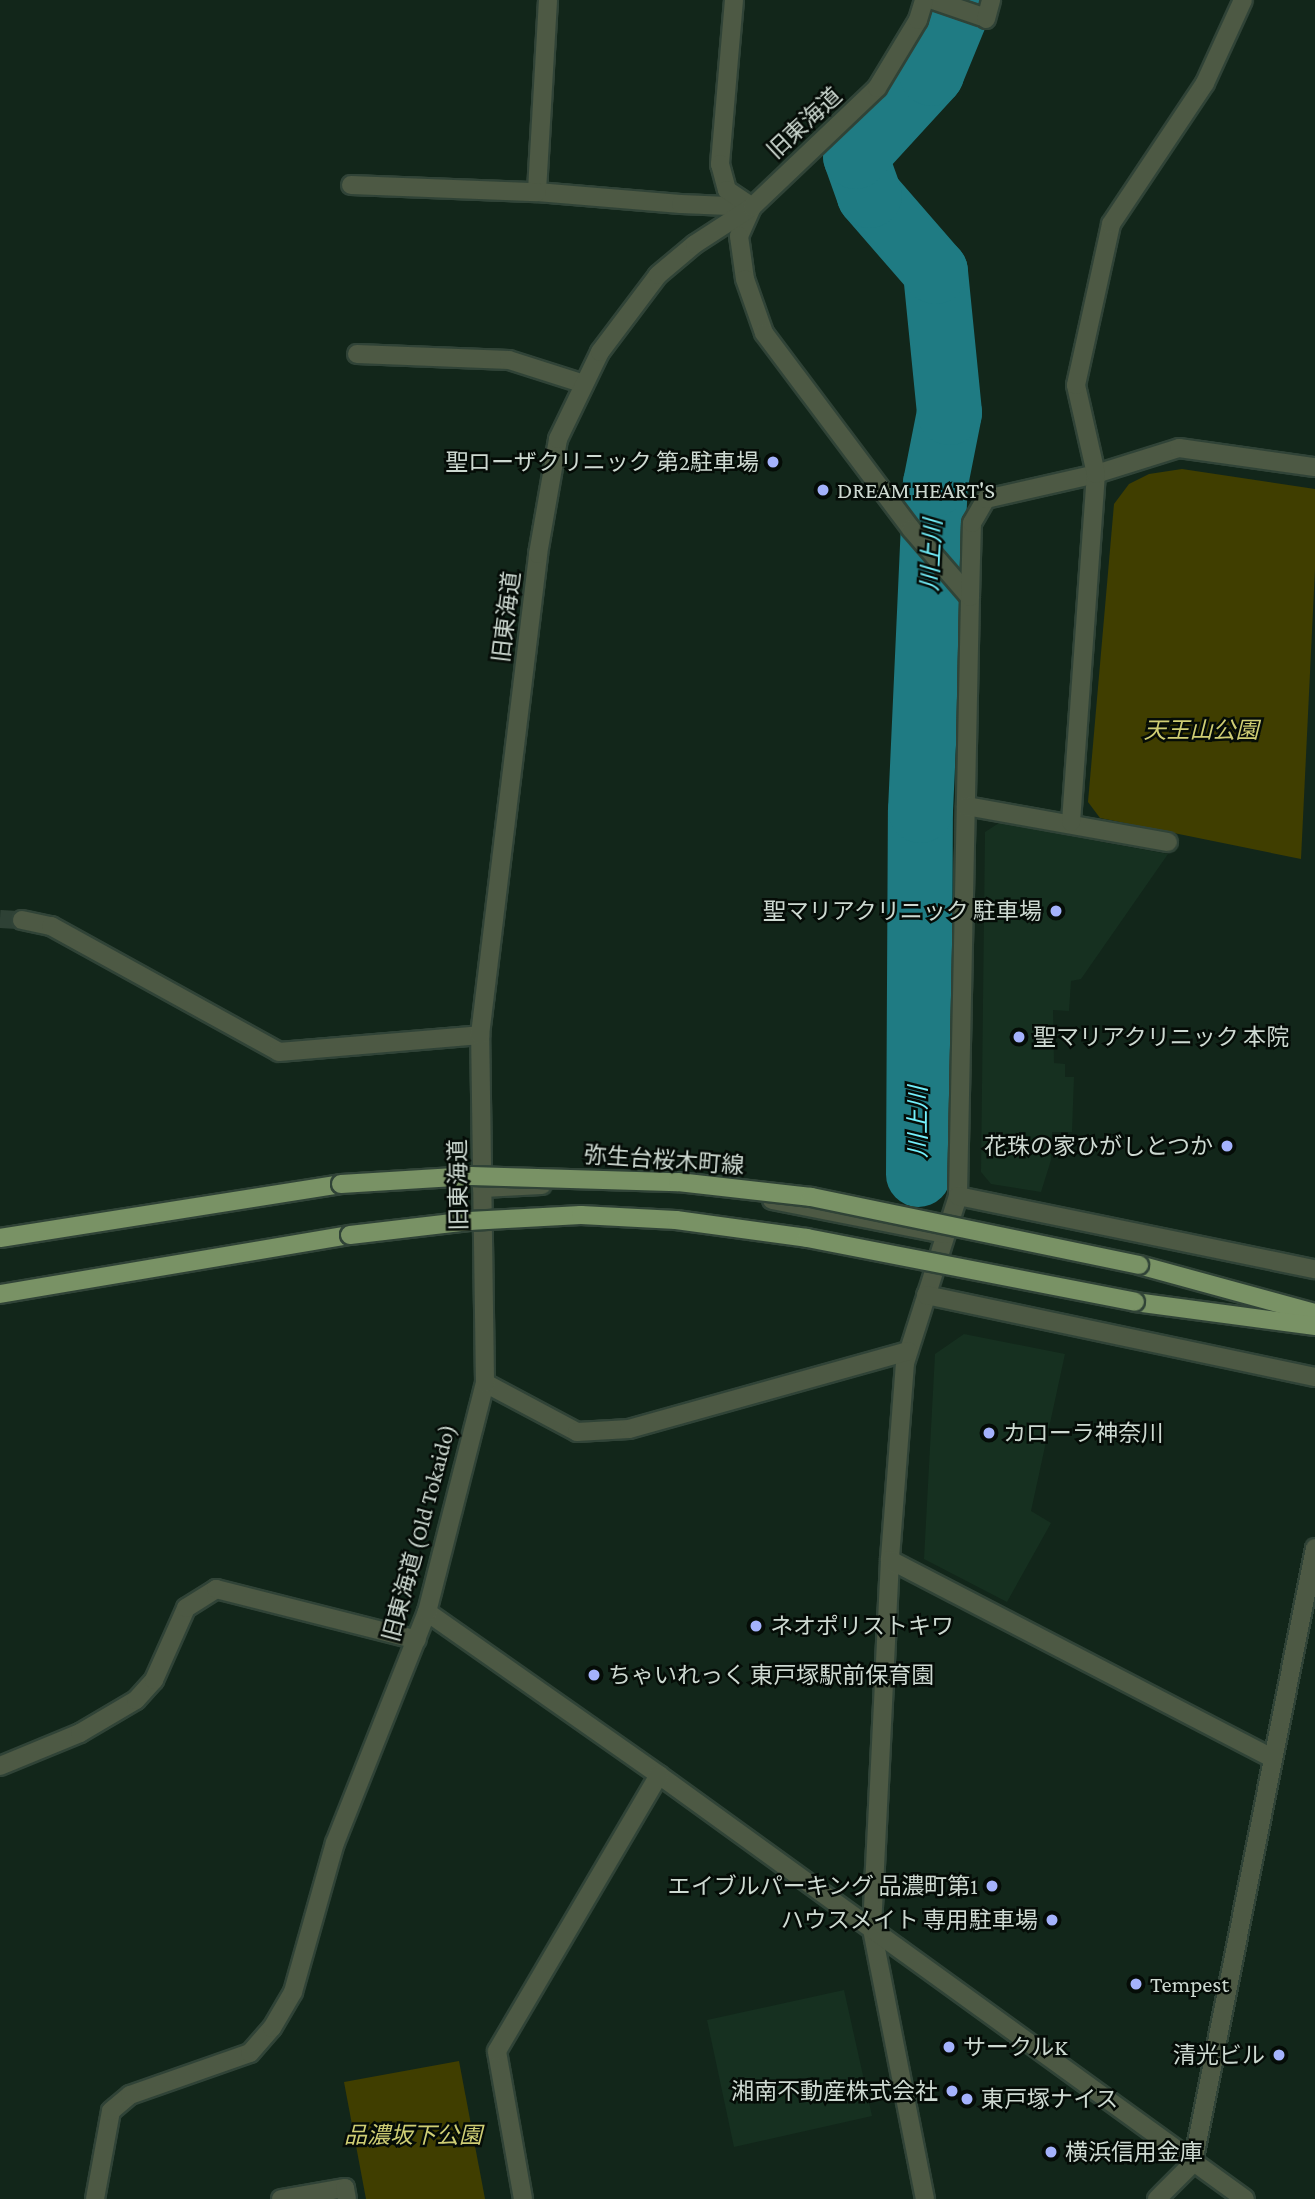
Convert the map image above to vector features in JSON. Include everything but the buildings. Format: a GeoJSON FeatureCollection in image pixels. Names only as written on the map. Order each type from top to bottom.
{"type":"FeatureCollection","features":[{"type":"Feature","properties":{"kind":"main road","name":"弥生台桜木町線"},"geometry":{"type":"LineString","coordinates":[[0,1238],[341,1184],[471,1175],[678,1182],[811,1197],[1139,1265],[1315,1314]]}},
{"type":"Feature","properties":{"kind":"main road"},"geometry":{"type":"LineString","coordinates":[[0,1294],[350,1235],[468,1221],[581,1215],[676,1220],[807,1238],[1135,1302],[1315,1326]]}},
{"type":"Feature","properties":{"kind":"street"},"geometry":{"type":"LineString","coordinates":[[537,192],[548,0]]}},
{"type":"Feature","properties":{"kind":"street"},"geometry":{"type":"LineString","coordinates":[[734,0],[720,164],[727,190],[752,206]]}},
{"type":"Feature","properties":{"kind":"street"},"geometry":{"type":"LineString","coordinates":[[933,1],[983,18],[991,0]]}},
{"type":"Feature","properties":{"kind":"street"},"geometry":{"type":"LineString","coordinates":[[1071,822],[1097,474],[1076,385],[1111,224],[1205,83],[1242,0]]}},
{"type":"Feature","properties":{"kind":"street","name":"旧東海道"},"geometry":{"type":"LineString","coordinates":[[485,1383],[480,1035],[545,508],[558,439],[600,352],[658,275],[695,244],[752,206],[877,88],[918,20],[933,1]]}},
{"type":"Feature","properties":{"kind":"street"},"geometry":{"type":"LineString","coordinates":[[352,185],[537,192],[681,204],[752,206]]}},
{"type":"Feature","properties":{"kind":"street"},"geometry":{"type":"LineString","coordinates":[[752,206],[739,236],[745,279],[764,334],[911,529],[965,590]]}},
{"type":"Feature","properties":{"kind":"street"},"geometry":{"type":"LineString","coordinates":[[357,354],[509,360],[584,384]]}},
{"type":"Feature","properties":{"kind":"street"},"geometry":{"type":"LineString","coordinates":[[925,2199],[872,1929],[890,1560],[905,1363],[958,1196],[966,806],[965,590],[972,523],[986,499],[1097,474],[1179,448],[1315,467]]}},
{"type":"Feature","properties":{"kind":"street"},"geometry":{"type":"LineString","coordinates":[[966,806],[1071,822],[1168,842]]}},
{"type":"Feature","properties":{"kind":"street"},"geometry":{"type":"LineString","coordinates":[[22,920],[51,926],[279,1052],[480,1035]]}},
{"type":"Feature","properties":{"kind":"street"},"geometry":{"type":"LineString","coordinates":[[482,1188],[555,1185],[668,1189],[782,1202],[946,1234]]}},
{"type":"Feature","properties":{"kind":"street"},"geometry":{"type":"LineString","coordinates":[[958,1196],[1315,1269]]}},
{"type":"Feature","properties":{"kind":"street"},"geometry":{"type":"LineString","coordinates":[[926,1295],[1315,1377]]}},
{"type":"Feature","properties":{"kind":"street"},"geometry":{"type":"LineString","coordinates":[[485,1383],[577,1432],[629,1429],[908,1351]]}},
{"type":"Feature","properties":{"kind":"street","name":"旧東海道 (Old Tokaido)"},"geometry":{"type":"LineString","coordinates":[[95,2199],[111,2111],[130,2095],[250,2053],[272,2028],[293,1992],[335,1843],[427,1612],[485,1383]]}},
{"type":"Feature","properties":{"kind":"street"},"geometry":{"type":"LineString","coordinates":[[1157,2199],[1193,2163],[1315,1548]]}},
{"type":"Feature","properties":{"kind":"street"},"geometry":{"type":"LineString","coordinates":[[890,1560],[1272,1758]]}},
{"type":"Feature","properties":{"kind":"street"},"geometry":{"type":"LineString","coordinates":[[0,1766],[80,1733],[136,1700],[155,1680],[186,1608],[216,1589],[417,1640]]}},
{"type":"Feature","properties":{"kind":"street"},"geometry":{"type":"LineString","coordinates":[[427,1612],[659,1775],[1245,2199]]}},
{"type":"Feature","properties":{"kind":"street"},"geometry":{"type":"LineString","coordinates":[[523,2199],[497,2051],[659,1775]]}},
{"type":"Feature","properties":{"kind":"street"},"geometry":{"type":"LineString","coordinates":[[281,2199],[345,2188],[347,2199]]}},
{"type":"Feature","properties":{"kind":"shaded area"},"geometry":{"type":"Polygon","coordinates":[[[999,823],[1168,854],[1081,979],[1071,981],[1069,1011],[1053,1010],[1054,1063],[1065,1064],[1065,1077],[1074,1077],[1072,1132],[1052,1132],[1051,1160],[1041,1192],[991,1184],[981,1172],[985,832],[999,823]]]}},
{"type":"Feature","properties":{"kind":"shaded area","name":"カローラ神奈川"},"geometry":{"type":"Polygon","coordinates":[[[964,1334],[1065,1354],[1031,1511],[1051,1523],[1007,1602],[924,1559],[935,1354],[964,1334]]]}},
{"type":"Feature","properties":{"kind":"shaded area"},"geometry":{"type":"Polygon","coordinates":[[[844,1990],[872,2116],[734,2147],[707,2020],[844,1990]]]}},
{"type":"Feature","properties":{"kind":"green space","name":"天王山公園"},"geometry":{"type":"Polygon","coordinates":[[[1182,469],[1315,489],[1315,569],[1301,859],[1100,818],[1088,802],[1114,504],[1129,484],[1149,474],[1182,469]]]}},
{"type":"Feature","properties":{"kind":"green space","name":"品濃坂下公園"},"geometry":{"type":"Polygon","coordinates":[[[459,2061],[485,2199],[366,2199],[344,2082],[459,2061]]]}},
{"type":"Feature","properties":{"kind":"waterway","name":"川上川"},"geometry":{"type":"LineString","coordinates":[[918,1174],[920,810],[935,483],[949,412],[935,271],[869,195],[855,156],[931,73],[961,0]]}},
{"type":"Feature","properties":{"kind":"tunnel"},"geometry":{"type":"LineString","coordinates":[[0,919],[22,920]]}},
{"type":"Feature","properties":{"kind":"place","name":"聖ローザクリニック 第2駐車場"},"geometry":{"type":"Point","coordinates":[773,462]}},
{"type":"Feature","properties":{"kind":"place","name":"DREAM HEART'S"},"geometry":{"type":"Point","coordinates":[823,490]}},
{"type":"Feature","properties":{"kind":"place","name":"聖マリアクリニック 駐車場"},"geometry":{"type":"Point","coordinates":[1056,911]}},
{"type":"Feature","properties":{"kind":"place","name":"聖マリアクリニック 本院"},"geometry":{"type":"Point","coordinates":[1019,1037]}},
{"type":"Feature","properties":{"kind":"place","name":"花珠の家ひがしとつか"},"geometry":{"type":"Point","coordinates":[1227,1146]}},
{"type":"Feature","properties":{"kind":"place","name":"カローラ神奈川"},"geometry":{"type":"Point","coordinates":[989,1433]}},
{"type":"Feature","properties":{"kind":"place","name":"ネオポリストキワ"},"geometry":{"type":"Point","coordinates":[756,1626]}},
{"type":"Feature","properties":{"kind":"place","name":"ちゃいれっく 東戸塚駅前保育園"},"geometry":{"type":"Point","coordinates":[594,1675]}},
{"type":"Feature","properties":{"kind":"place","name":"エイブルパーキング 品濃町第1"},"geometry":{"type":"Point","coordinates":[992,1886]}},
{"type":"Feature","properties":{"kind":"place","name":"ハウスメイト 専用駐車場"},"geometry":{"type":"Point","coordinates":[1052,1920]}},
{"type":"Feature","properties":{"kind":"place","name":"Tempest"},"geometry":{"type":"Point","coordinates":[1136,1984]}},
{"type":"Feature","properties":{"kind":"place","name":"サークルK"},"geometry":{"type":"Point","coordinates":[949,2047]}},
{"type":"Feature","properties":{"kind":"place","name":"清光ビル"},"geometry":{"type":"Point","coordinates":[1279,2055]}},
{"type":"Feature","properties":{"kind":"place","name":"湘南不動産株式会社"},"geometry":{"type":"Point","coordinates":[952,2091]}},
{"type":"Feature","properties":{"kind":"place","name":"東戸塚ナイス"},"geometry":{"type":"Point","coordinates":[967,2099]}},
{"type":"Feature","properties":{"kind":"place","name":"横浜信用金庫"},"geometry":{"type":"Point","coordinates":[1051,2152]}}]}
